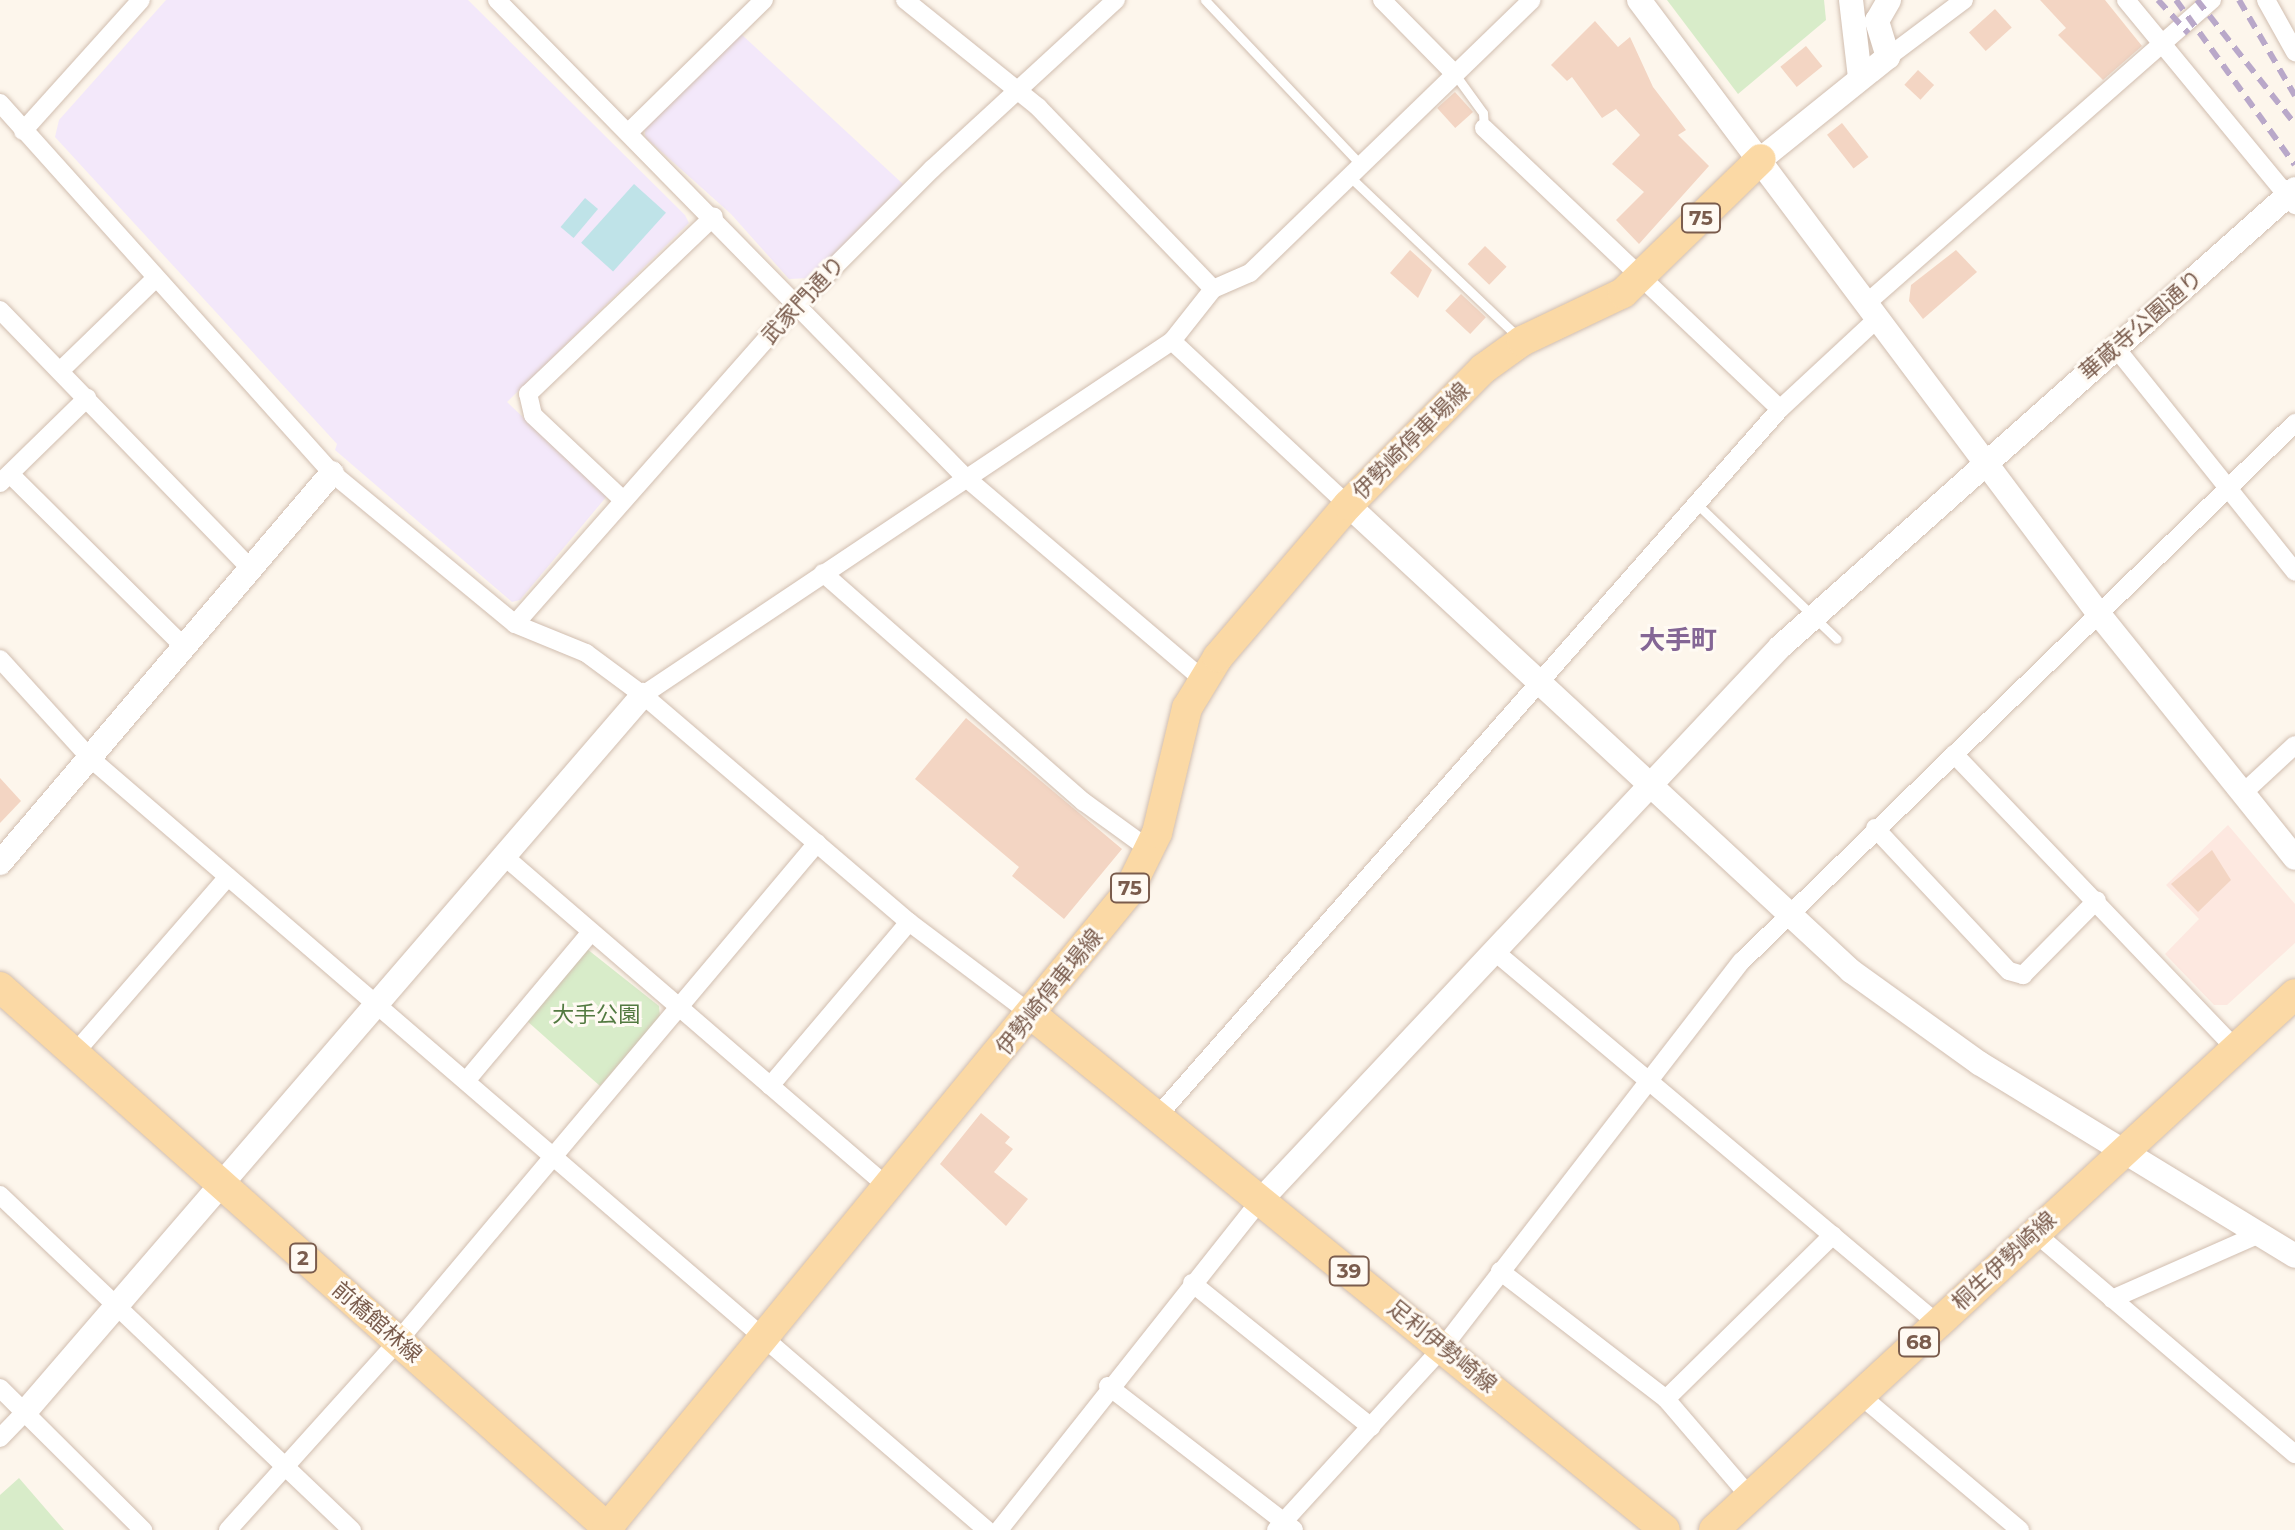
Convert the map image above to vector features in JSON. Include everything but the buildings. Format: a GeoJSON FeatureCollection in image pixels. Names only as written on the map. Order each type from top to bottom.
{"type":"FeatureCollection","features":[{"type":"Feature","properties":{"kind":"main road","name":"伊勢崎停車場線"},"geometry":{"type":"LineString","coordinates":[[608,1529],[1127,894],[1150,850],[1176,744],[1202,679],[1348,505],[1483,369],[1522,341],[1588,313],[1642,277],[1761,159]]}},
{"type":"Feature","properties":{"kind":"main road","name":"前橋館林線"},"geometry":{"type":"LineString","coordinates":[[0,987],[608,1529]]}},
{"type":"Feature","properties":{"kind":"main road","name":"桐生伊勢崎線"},"geometry":{"type":"LineString","coordinates":[[1714,1530],[2295,994]]}},
{"type":"Feature","properties":{"kind":"main road","name":"足利伊勢崎線"},"geometry":{"type":"LineString","coordinates":[[1031,1014],[1156,1118],[1444,1346],[1665,1530]]}},
{"type":"Feature","properties":{"kind":"street"},"geometry":{"type":"LineString","coordinates":[[23,131],[141,0]]}},
{"type":"Feature","properties":{"kind":"street"},"geometry":{"type":"LineString","coordinates":[[497,0],[800,301],[965,477],[1202,679]]}},
{"type":"Feature","properties":{"kind":"street"},"geometry":{"type":"LineString","coordinates":[[629,132],[764,0]]}},
{"type":"Feature","properties":{"kind":"street"},"geometry":{"type":"LineString","coordinates":[[905,0],[1015,92],[1038,107],[1213,289]]}},
{"type":"Feature","properties":{"kind":"street","name":"武家門通り"},"geometry":{"type":"LineString","coordinates":[[515,624],[622,499],[800,301],[1015,92],[1116,0]]}},
{"type":"Feature","properties":{"kind":"street"},"geometry":{"type":"LineString","coordinates":[[1382,0],[1454,73]]}},
{"type":"Feature","properties":{"kind":"street"},"geometry":{"type":"LineString","coordinates":[[0,1438],[643,695],[1172,341],[1213,289],[1250,273],[1532,0]]}},
{"type":"Feature","properties":{"kind":"street"},"geometry":{"type":"LineString","coordinates":[[1639,0],[1736,135],[1761,159],[2098,613],[2295,858]]}},
{"type":"Feature","properties":{"kind":"street"},"geometry":{"type":"LineString","coordinates":[[1851,0],[1860,78]]}},
{"type":"Feature","properties":{"kind":"street"},"geometry":{"type":"LineString","coordinates":[[1888,57],[1877,21],[1889,0]]}},
{"type":"Feature","properties":{"kind":"street"},"geometry":{"type":"LineString","coordinates":[[1761,159],[1860,78],[1964,0]]}},
{"type":"Feature","properties":{"kind":"street"},"geometry":{"type":"LineString","coordinates":[[2126,0],[2165,42],[2293,197]]}},
{"type":"Feature","properties":{"kind":"street"},"geometry":{"type":"LineString","coordinates":[[1156,1118],[1535,683],[1780,409],[1874,310],[2212,0]]}},
{"type":"Feature","properties":{"kind":"street"},"geometry":{"type":"LineString","coordinates":[[2266,0],[2295,52]]}},
{"type":"Feature","properties":{"kind":"street"},"geometry":{"type":"LineString","coordinates":[[0,103],[154,280],[332,473],[515,624],[586,653],[643,695],[909,922],[1031,1014]]}},
{"type":"Feature","properties":{"kind":"street"},"geometry":{"type":"LineString","coordinates":[[1484,128],[1780,409]]}},
{"type":"Feature","properties":{"kind":"street","name":"華蔵寺公園通り"},"geometry":{"type":"LineString","coordinates":[[1260,1201],[1814,615],[2115,347],[2293,197]]}},
{"type":"Feature","properties":{"kind":"street"},"geometry":{"type":"LineString","coordinates":[[622,499],[533,415],[528,394],[714,216]]}},
{"type":"Feature","properties":{"kind":"street"},"geometry":{"type":"LineString","coordinates":[[60,371],[154,280]]}},
{"type":"Feature","properties":{"kind":"street"},"geometry":{"type":"LineString","coordinates":[[0,310],[250,568]]}},
{"type":"Feature","properties":{"kind":"street"},"geometry":{"type":"LineString","coordinates":[[1172,341],[1786,915],[1920,1023],[2124,1154],[2295,1256]]}},
{"type":"Feature","properties":{"kind":"street"},"geometry":{"type":"LineString","coordinates":[[2115,347],[2231,487],[2295,572]]}},
{"type":"Feature","properties":{"kind":"street"},"geometry":{"type":"LineString","coordinates":[[87,398],[5,478],[184,647]]}},
{"type":"Feature","properties":{"kind":"street"},"geometry":{"type":"LineString","coordinates":[[1108,1386],[1285,1527],[1444,1346],[1742,961],[1875,828],[2295,423]]}},
{"type":"Feature","properties":{"kind":"street"},"geometry":{"type":"LineString","coordinates":[[0,863],[332,473]]}},
{"type":"Feature","properties":{"kind":"street"},"geometry":{"type":"LineString","coordinates":[[823,573],[1084,802],[1150,850]]}},
{"type":"Feature","properties":{"kind":"street"},"geometry":{"type":"LineString","coordinates":[[0,659],[90,758],[987,1530]]}},
{"type":"Feature","properties":{"kind":"street"},"geometry":{"type":"LineString","coordinates":[[2242,794],[2295,745]]}},
{"type":"Feature","properties":{"kind":"street"},"geometry":{"type":"LineString","coordinates":[[1954,754],[2097,900],[2237,1050]]}},
{"type":"Feature","properties":{"kind":"street"},"geometry":{"type":"LineString","coordinates":[[1875,828],[2009,971],[2023,975],[2097,900]]}},
{"type":"Feature","properties":{"kind":"street"},"geometry":{"type":"LineString","coordinates":[[228,1530],[398,1341],[817,843]]}},
{"type":"Feature","properties":{"kind":"street"},"geometry":{"type":"LineString","coordinates":[[505,857],[889,1188]]}},
{"type":"Feature","properties":{"kind":"street"},"geometry":{"type":"LineString","coordinates":[[73,1055],[228,877]]}},
{"type":"Feature","properties":{"kind":"street"},"geometry":{"type":"LineString","coordinates":[[770,1086],[909,922]]}},
{"type":"Feature","properties":{"kind":"street"},"geometry":{"type":"LineString","coordinates":[[466,1081],[591,932]]}},
{"type":"Feature","properties":{"kind":"street"},"geometry":{"type":"LineString","coordinates":[[1494,951],[1938,1324]]}},
{"type":"Feature","properties":{"kind":"street"},"geometry":{"type":"LineString","coordinates":[[0,1195],[285,1470],[352,1530]]}},
{"type":"Feature","properties":{"kind":"street"},"geometry":{"type":"LineString","coordinates":[[999,1530],[1108,1386],[1260,1201]]}},
{"type":"Feature","properties":{"kind":"street"},"geometry":{"type":"LineString","coordinates":[[2034,1232],[2295,1454]]}},
{"type":"Feature","properties":{"kind":"street"},"geometry":{"type":"LineString","coordinates":[[1666,1399],[1833,1235]]}},
{"type":"Feature","properties":{"kind":"street"},"geometry":{"type":"LineString","coordinates":[[2112,1299],[2257,1235]]}},
{"type":"Feature","properties":{"kind":"street"},"geometry":{"type":"LineString","coordinates":[[1500,1271],[1666,1399],[1751,1498]]}},
{"type":"Feature","properties":{"kind":"street"},"geometry":{"type":"LineString","coordinates":[[1192,1283],[1371,1427]]}},
{"type":"Feature","properties":{"kind":"street"},"geometry":{"type":"LineString","coordinates":[[0,1388],[143,1530]]}},
{"type":"Feature","properties":{"kind":"street"},"geometry":{"type":"LineString","coordinates":[[1861,1396],[2020,1530]]}},
{"type":"Feature","properties":{"kind":"lane"},"geometry":{"type":"LineString","coordinates":[[1205,0],[1354,170],[1522,341]]}},
{"type":"Feature","properties":{"kind":"lane"},"geometry":{"type":"LineString","coordinates":[[1454,73],[1483,113],[1484,128]]}},
{"type":"Feature","properties":{"kind":"lane"},"geometry":{"type":"LineString","coordinates":[[1697,504],[1837,639]]}},
{"type":"Feature","properties":{"kind":"shaded area"},"geometry":{"type":"Polygon","coordinates":[[[166,0],[468,0],[685,215],[689,223],[507,402],[607,496],[520,600],[512,602],[335,450],[337,444],[55,137],[59,120],[166,0]]]}},
{"type":"Feature","properties":{"kind":"shaded area"},"geometry":{"type":"Polygon","coordinates":[[[740,33],[904,185],[811,278],[789,279],[731,214],[645,137],[645,127],[740,33]]]}},
{"type":"Feature","properties":{"kind":"shaded area"},"geometry":{"type":"Polygon","coordinates":[[[2228,825],[2295,904],[2295,943],[2227,1005],[2214,1005],[2165,954],[2199,919],[2166,885],[2228,825]]]}},
{"type":"Feature","properties":{"kind":"green space"},"geometry":{"type":"Polygon","coordinates":[[[1667,0],[1824,0],[1826,20],[1738,94],[1667,0]]]}},
{"type":"Feature","properties":{"kind":"green space","name":"大手公園"},"geometry":{"type":"Polygon","coordinates":[[[587,949],[659,1006],[660,1017],[600,1086],[527,1021],[587,949]]]}},
{"type":"Feature","properties":{"kind":"green space"},"geometry":{"type":"Polygon","coordinates":[[[19,1478],[64,1530],[0,1530],[0,1495],[19,1478]]]}},
{"type":"Feature","properties":{"kind":"water"},"geometry":{"type":"Polygon","coordinates":[[[634,184],[666,213],[613,271],[581,243],[634,184]]]}},
{"type":"Feature","properties":{"kind":"water"},"geometry":{"type":"Polygon","coordinates":[[[585,198],[598,209],[574,238],[561,227],[585,198]]]}},
{"type":"Feature","properties":{"kind":"railway"},"geometry":{"type":"LineString","coordinates":[[2158,0],[2188,33]]}},
{"type":"Feature","properties":{"kind":"railway"},"geometry":{"type":"LineString","coordinates":[[2176,0],[2295,165]]}},
{"type":"Feature","properties":{"kind":"railway"},"geometry":{"type":"LineString","coordinates":[[2197,0],[2295,124]]}},
{"type":"Feature","properties":{"kind":"railway"},"geometry":{"type":"LineString","coordinates":[[2239,0],[2295,96]]}},
{"type":"Feature","properties":{"kind":"district","name":"大手町"},"geometry":{"type":"Point","coordinates":[1678,641]}}]}
